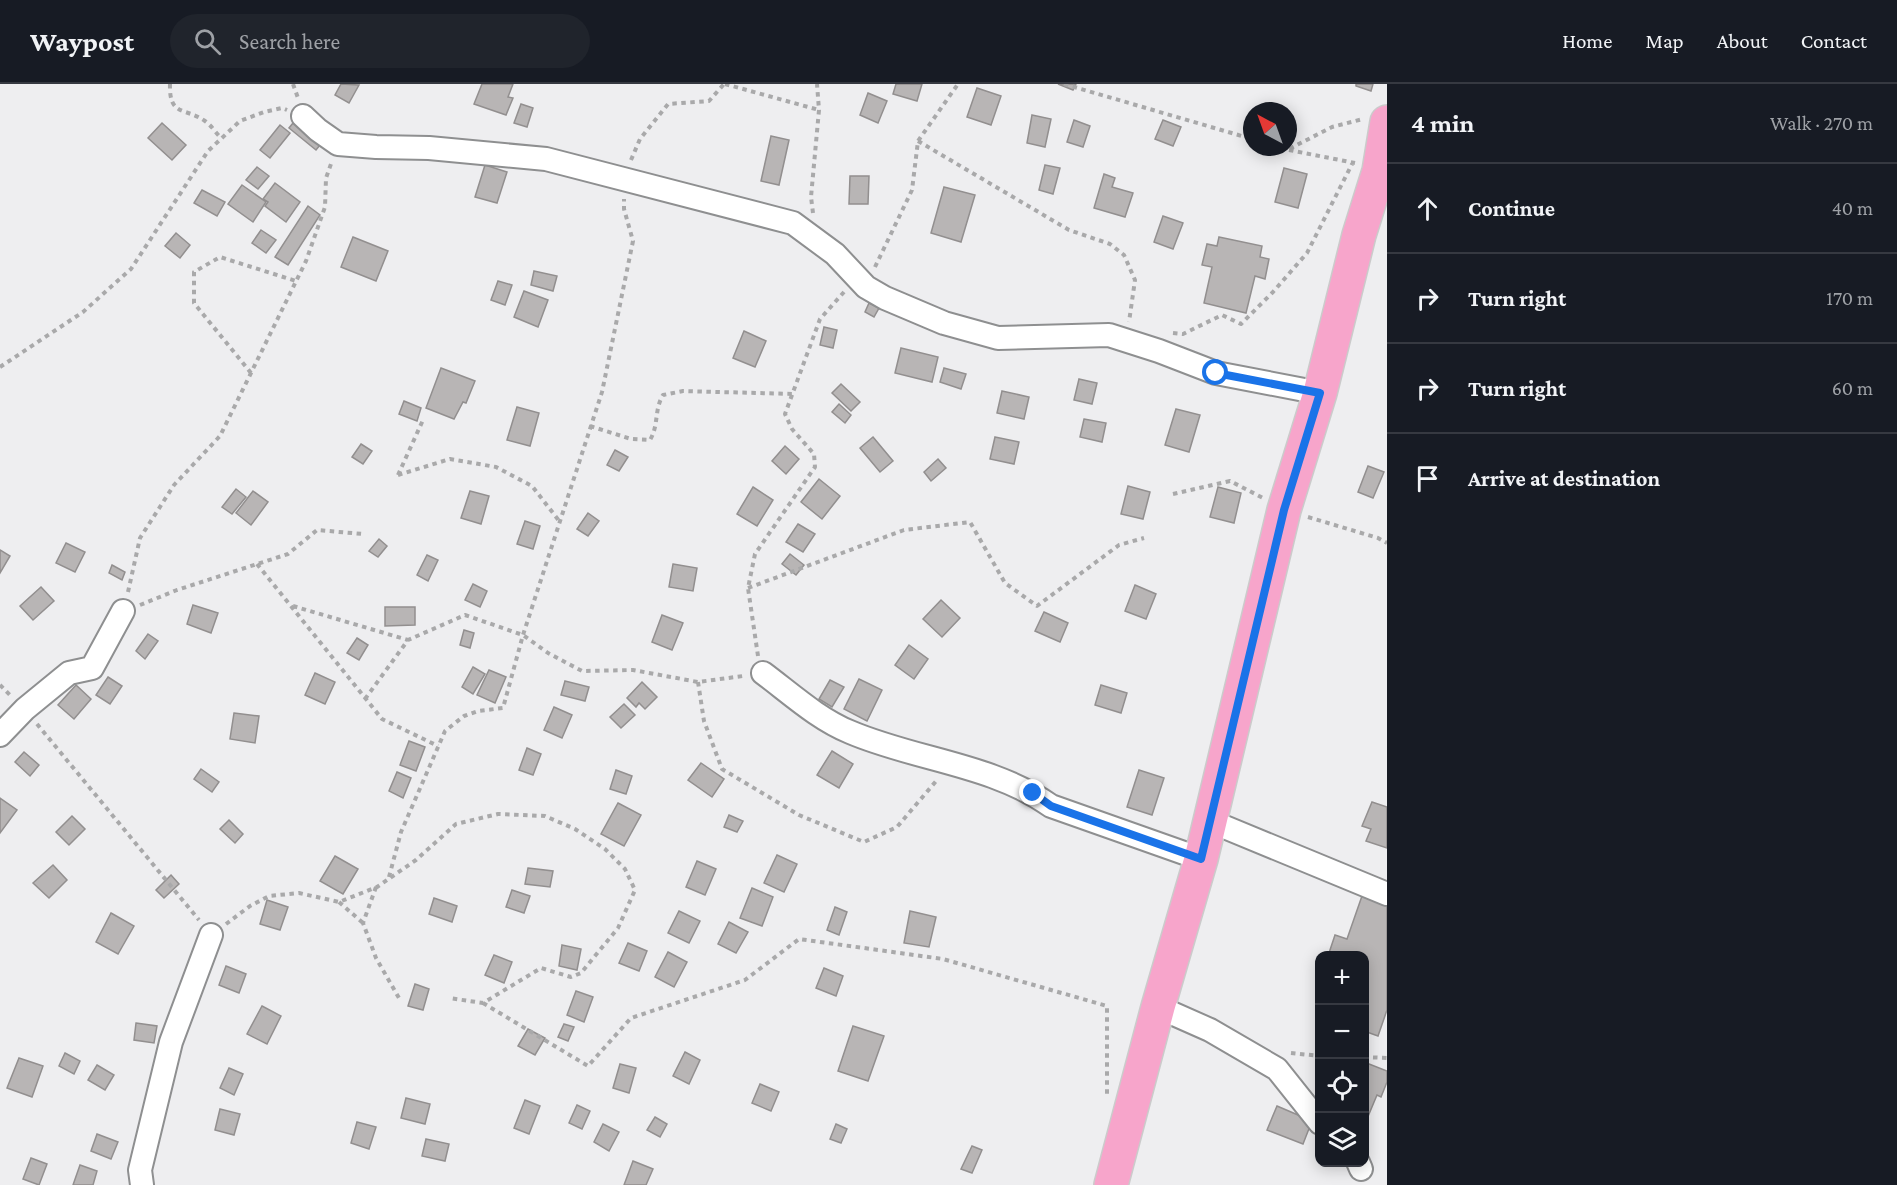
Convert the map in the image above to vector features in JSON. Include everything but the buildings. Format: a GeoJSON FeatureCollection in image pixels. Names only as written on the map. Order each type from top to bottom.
{"type":"FeatureCollection","features":[{"type":"Feature","properties":{"kind":"main road"},"geometry":{"type":"LineString","coordinates":[[1111,1185],[1158,1007],[1201,859],[1284,510],[1320,393],[1359,235],[1363,162],[1380,119]]}},
{"type":"Feature","properties":{"kind":"street"},"geometry":{"type":"LineString","coordinates":[[303,116],[318,130],[339,144],[429,148],[546,159],[793,223],[835,254],[861,283],[885,298],[944,322],[998,338],[1109,335],[1160,351],[1216,373],[1320,393]]}},
{"type":"Feature","properties":{"kind":"street"},"geometry":{"type":"LineString","coordinates":[[0,735],[25,709],[69,673],[92,668],[123,611]]}},
{"type":"Feature","properties":{"kind":"street"},"geometry":{"type":"LineString","coordinates":[[763,673],[813,710],[848,731],[885,745],[1000,779],[1033,793],[1051,806],[1201,859]]}},
{"type":"Feature","properties":{"kind":"street"},"geometry":{"type":"LineString","coordinates":[[1210,821],[1387,894]]}},
{"type":"Feature","properties":{"kind":"street"},"geometry":{"type":"LineString","coordinates":[[142,1185],[140,1170],[171,1042],[211,935]]}},
{"type":"Feature","properties":{"kind":"street"},"geometry":{"type":"LineString","coordinates":[[1158,1007],[1210,1030],[1276,1069],[1315,1117]]}},
{"type":"Feature","properties":{"kind":"path"},"geometry":{"type":"LineString","coordinates":[[170,84],[169,98],[175,108],[206,121],[222,138]]}},
{"type":"Feature","properties":{"kind":"path"},"geometry":{"type":"LineString","coordinates":[[389,878],[401,832],[445,731],[464,716],[478,711],[502,708],[522,635],[602,392],[633,241],[624,209],[624,179],[640,139],[668,104],[708,101],[725,84],[819,110]]}},
{"type":"Feature","properties":{"kind":"path"},"geometry":{"type":"LineString","coordinates":[[817,84],[819,110],[811,197],[817,241]]}},
{"type":"Feature","properties":{"kind":"path"},"geometry":{"type":"LineString","coordinates":[[365,699],[408,640],[465,615],[522,635],[548,653],[582,671],[633,670],[698,682],[763,673],[756,650],[748,588],[754,554],[815,468],[813,453],[792,429],[785,414],[820,319],[861,283],[912,190],[918,141],[958,84]]}},
{"type":"Feature","properties":{"kind":"path"},"geometry":{"type":"LineString","coordinates":[[1064,84],[1243,136]]}},
{"type":"Feature","properties":{"kind":"path"},"geometry":{"type":"LineString","coordinates":[[0,367],[83,312],[131,269],[208,151],[240,121],[282,108],[303,116]]}},
{"type":"Feature","properties":{"kind":"path"},"geometry":{"type":"LineString","coordinates":[[1297,145],[1332,127],[1380,119]]}},
{"type":"Feature","properties":{"kind":"path"},"geometry":{"type":"LineString","coordinates":[[918,141],[1069,230],[1110,244],[1124,255],[1135,280],[1127,332],[1109,335]]}},
{"type":"Feature","properties":{"kind":"path"},"geometry":{"type":"LineString","coordinates":[[123,611],[140,538],[174,484],[220,436],[306,261],[325,207],[326,178],[339,144]]}},
{"type":"Feature","properties":{"kind":"path"},"geometry":{"type":"LineString","coordinates":[[1172,333],[1183,334],[1221,315],[1241,324],[1307,253],[1363,162],[1297,150]]}},
{"type":"Feature","properties":{"kind":"path"},"geometry":{"type":"LineString","coordinates":[[251,374],[194,303],[194,272],[220,257],[296,281]]}},
{"type":"Feature","properties":{"kind":"path"},"geometry":{"type":"LineString","coordinates":[[590,426],[631,439],[650,440],[657,428],[656,406],[663,395],[683,391],[793,394]]}},
{"type":"Feature","properties":{"kind":"path"},"geometry":{"type":"LineString","coordinates":[[423,420],[398,475],[450,459],[496,467],[532,486],[560,522]]}},
{"type":"Feature","properties":{"kind":"path"},"geometry":{"type":"LineString","coordinates":[[1173,494],[1230,481],[1284,510],[1378,538],[1387,543]]}},
{"type":"Feature","properties":{"kind":"path"},"geometry":{"type":"LineString","coordinates":[[748,588],[904,530],[970,522],[1005,583],[1037,606],[1119,545],[1144,538]]}},
{"type":"Feature","properties":{"kind":"path"},"geometry":{"type":"LineString","coordinates":[[123,611],[177,590],[288,554],[317,530],[363,534]]}},
{"type":"Feature","properties":{"kind":"path"},"geometry":{"type":"LineString","coordinates":[[257,564],[382,719],[438,746]]}},
{"type":"Feature","properties":{"kind":"path"},"geometry":{"type":"LineString","coordinates":[[291,606],[408,640]]}},
{"type":"Feature","properties":{"kind":"path"},"geometry":{"type":"LineString","coordinates":[[698,682],[704,721],[722,769],[799,816],[864,842],[897,827],[952,764]]}},
{"type":"Feature","properties":{"kind":"path"},"geometry":{"type":"LineString","coordinates":[[0,685],[25,709],[211,935],[250,906],[269,896],[299,893],[339,902],[363,923],[376,958],[399,998]]}},
{"type":"Feature","properties":{"kind":"path"},"geometry":{"type":"LineString","coordinates":[[339,902],[377,887],[416,860],[456,824],[498,814],[545,816],[605,849],[625,869],[634,890],[618,928],[581,973],[571,977],[541,968],[483,1003]]}},
{"type":"Feature","properties":{"kind":"path"},"geometry":{"type":"LineString","coordinates":[[363,923],[377,887]]}},
{"type":"Feature","properties":{"kind":"path"},"geometry":{"type":"LineString","coordinates":[[449,998],[483,1003],[588,1066],[631,1018],[745,980],[799,939],[943,960],[1107,1006],[1107,1102]]}},
{"type":"Feature","properties":{"kind":"path"},"geometry":{"type":"LineString","coordinates":[[1369,1057],[1387,1058]]}},
{"type":"Feature","properties":{"kind":"route"},"geometry":{"type":"LineString","coordinates":[[1033,793],[1051,806],[1082,815],[1201,859],[1284,510],[1320,393],[1216,373]]}}]}
